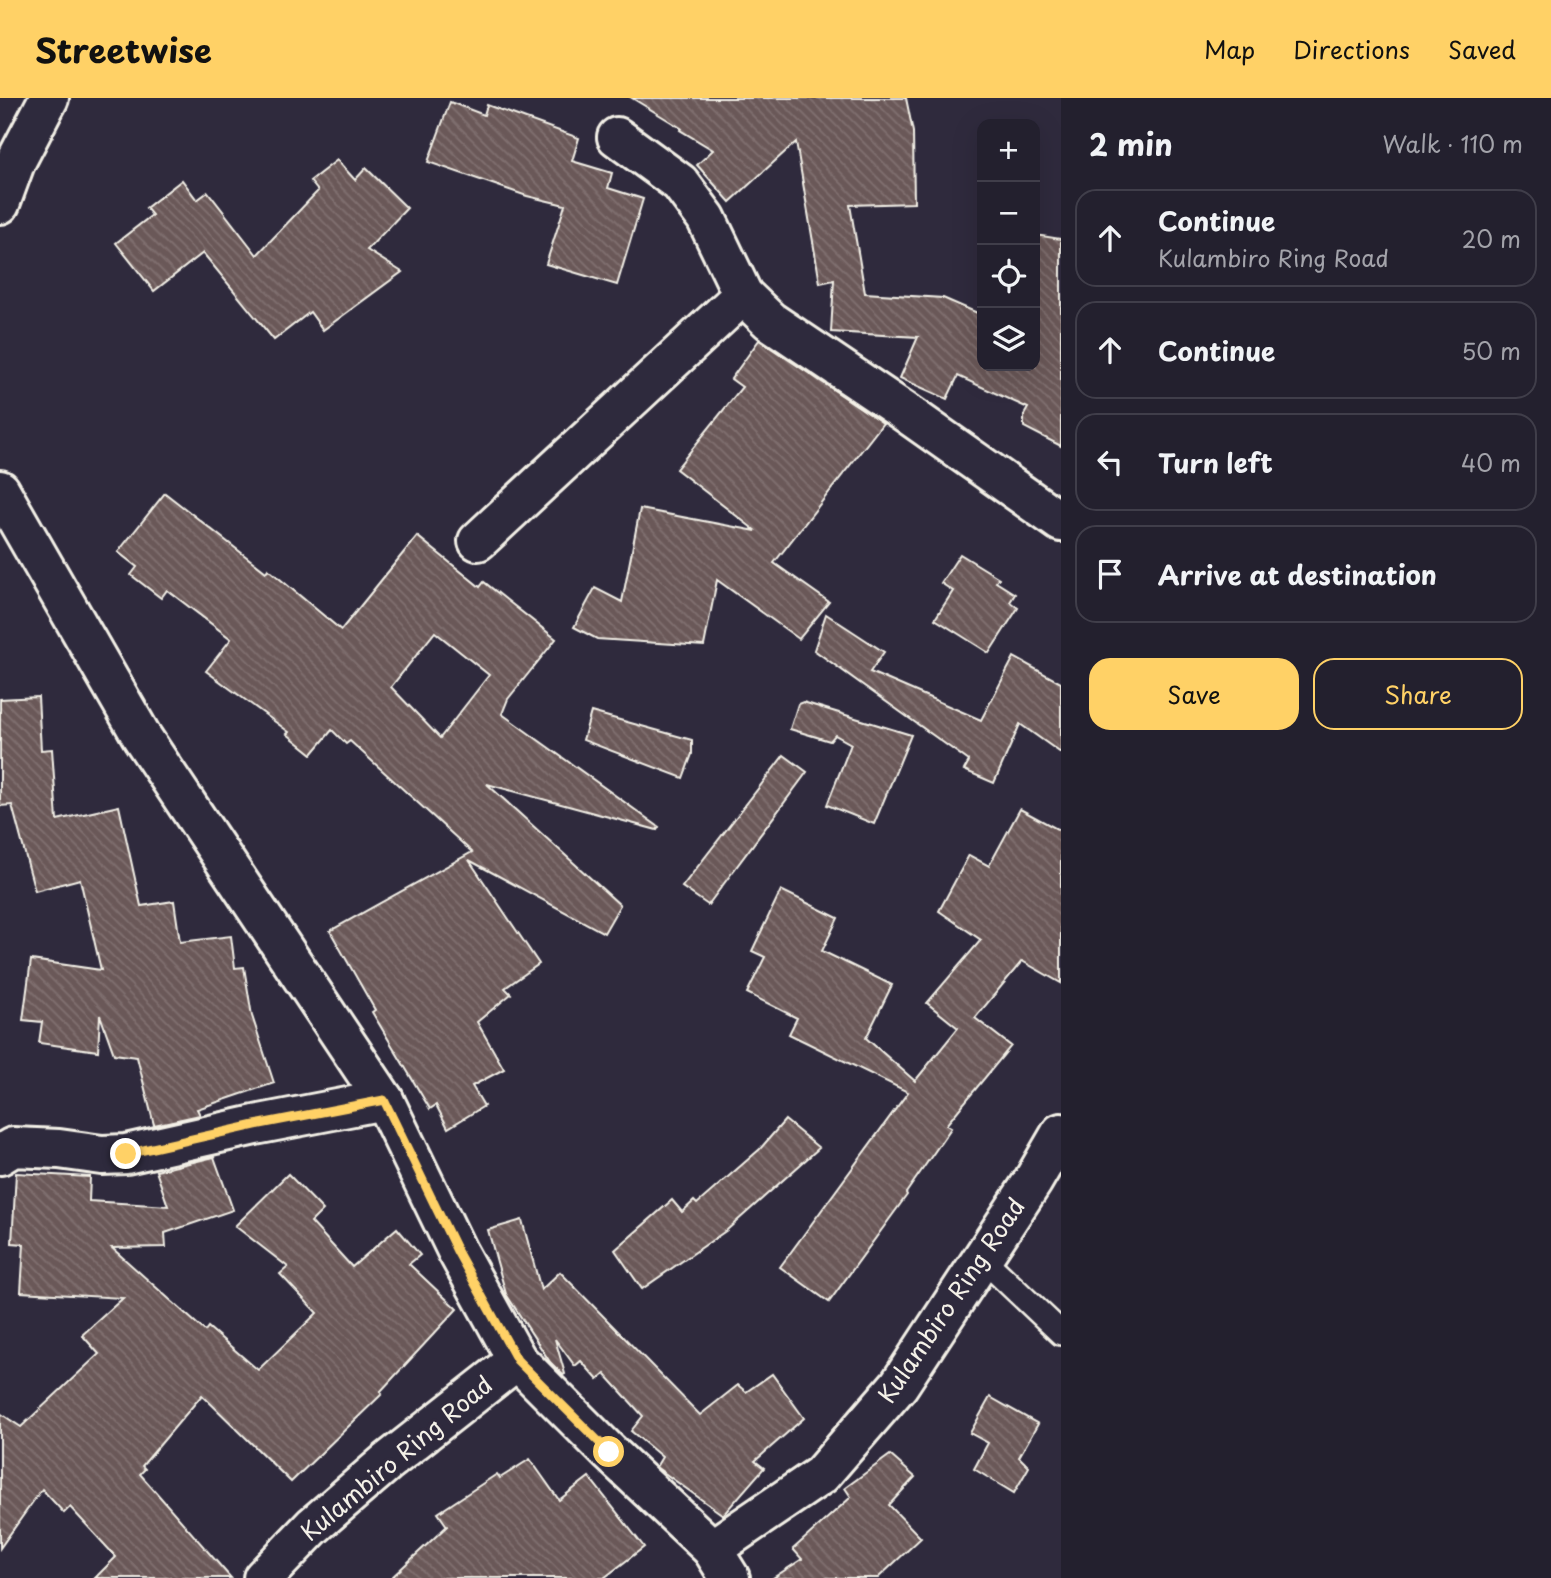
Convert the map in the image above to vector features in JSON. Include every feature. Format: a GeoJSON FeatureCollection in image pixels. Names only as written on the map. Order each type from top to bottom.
{"type":"FeatureCollection","features":[{"type":"Feature","properties":{"kind":"street"},"geometry":{"type":"LineString","coordinates":[[0,204],[15,163],[50,98]]}},
{"type":"Feature","properties":{"kind":"street"},"geometry":{"type":"LineString","coordinates":[[617,137],[680,183],[706,218],[743,295],[770,321],[905,412],[1061,523]]}},
{"type":"Feature","properties":{"kind":"street"},"geometry":{"type":"LineString","coordinates":[[478,541],[743,295]]}},
{"type":"Feature","properties":{"kind":"street"},"geometry":{"type":"LineString","coordinates":[[0,489],[142,737],[384,1100],[457,1251],[517,1360]]}},
{"type":"Feature","properties":{"kind":"street"},"geometry":{"type":"LineString","coordinates":[[0,1154],[13,1147],[59,1149],[102,1155],[126,1154],[384,1100]]}},
{"type":"Feature","properties":{"kind":"street","name":"Kulambiro Ring Road"},"geometry":{"type":"LineString","coordinates":[[263,1578],[313,1525],[386,1463],[517,1360],[721,1563],[821,1475],[899,1385],[1061,1133]]}},
{"type":"Feature","properties":{"kind":"lane"},"geometry":{"type":"LineString","coordinates":[[982,1258],[1061,1333]]}},
{"type":"Feature","properties":{"kind":"building"},"geometry":{"type":"Polygon","coordinates":[[[632,98],[906,98],[913,132],[914,203],[850,205],[865,293],[943,298],[977,313],[977,371],[1040,371],[1040,236],[1061,239],[1061,446],[1024,427],[1024,415],[1028,408],[958,376],[947,399],[900,378],[918,337],[831,332],[834,280],[820,283],[796,142],[730,202],[697,165],[713,150],[680,130],[681,128],[632,98]]]}},
{"type":"Feature","properties":{"kind":"building"},"geometry":{"type":"Polygon","coordinates":[[[450,102],[484,115],[487,105],[579,138],[572,161],[612,173],[608,188],[643,199],[617,285],[546,264],[565,205],[527,196],[428,162],[450,102]]]}},
{"type":"Feature","properties":{"kind":"building"},"geometry":{"type":"Polygon","coordinates":[[[337,160],[355,180],[366,168],[407,208],[367,250],[402,272],[323,330],[310,312],[274,340],[203,253],[154,291],[116,243],[152,215],[146,208],[182,180],[197,200],[208,192],[257,255],[318,191],[310,181],[337,160]]]}},
{"type":"Feature","properties":{"kind":"building"},"geometry":{"type":"Polygon","coordinates":[[[759,340],[883,423],[774,563],[829,602],[799,639],[717,580],[704,646],[597,639],[574,627],[595,588],[622,602],[640,509],[756,531],[676,469],[742,387],[731,379],[759,340]]]}},
{"type":"Feature","properties":{"kind":"building"},"geometry":{"type":"Polygon","coordinates":[[[165,493],[266,572],[268,569],[341,630],[417,536],[480,587],[484,582],[556,639],[508,699],[502,714],[659,827],[657,830],[487,784],[620,905],[604,933],[469,860],[539,964],[505,988],[511,994],[477,1022],[504,1069],[472,1086],[484,1106],[448,1128],[436,1105],[430,1109],[372,1012],[375,1010],[330,931],[472,852],[350,741],[346,744],[332,730],[312,754],[287,734],[289,732],[206,671],[231,639],[167,590],[161,598],[131,575],[137,567],[118,552],[165,493]],[[435,632],[391,687],[440,738],[489,675],[435,632]]]}},
{"type":"Feature","properties":{"kind":"building"},"geometry":{"type":"Polygon","coordinates":[[[960,554],[999,578],[996,582],[1015,594],[1010,602],[1018,608],[989,653],[935,619],[953,591],[941,583],[960,554]]]}},
{"type":"Feature","properties":{"kind":"building"},"geometry":{"type":"Polygon","coordinates":[[[826,614],[884,652],[870,672],[981,720],[1014,657],[1061,683],[1061,753],[1020,724],[994,783],[964,770],[969,761],[814,650],[826,614]]]}},
{"type":"Feature","properties":{"kind":"building"},"geometry":{"type":"Polygon","coordinates":[[[38,697],[41,750],[52,749],[57,820],[119,806],[141,906],[174,901],[180,942],[231,936],[235,968],[244,967],[252,1016],[274,1083],[197,1109],[200,1115],[154,1125],[137,1057],[114,1054],[100,1015],[98,1051],[39,1043],[42,1022],[23,1020],[31,960],[101,970],[80,879],[35,891],[12,805],[0,806],[0,699],[38,697]]]}},
{"type":"Feature","properties":{"kind":"building"},"geometry":{"type":"Polygon","coordinates":[[[803,702],[911,735],[874,824],[827,805],[851,744],[835,735],[830,741],[790,729],[798,704],[803,702]]]}},
{"type":"Feature","properties":{"kind":"building"},"geometry":{"type":"Polygon","coordinates":[[[591,712],[692,740],[692,754],[683,778],[583,740],[591,712]]]}},
{"type":"Feature","properties":{"kind":"building"},"geometry":{"type":"Polygon","coordinates":[[[784,755],[807,772],[708,905],[682,887],[784,755]]]}},
{"type":"Feature","properties":{"kind":"building"},"geometry":{"type":"Polygon","coordinates":[[[1020,809],[1061,831],[1061,983],[1022,961],[975,1018],[1011,1046],[946,1125],[951,1128],[907,1195],[829,1302],[780,1267],[908,1092],[789,1034],[797,1018],[747,993],[765,957],[752,951],[781,890],[838,918],[822,951],[892,985],[866,1038],[915,1081],[958,1028],[927,1003],[981,940],[939,911],[969,855],[989,866],[1020,809]]]}},
{"type":"Feature","properties":{"kind":"building"},"geometry":{"type":"Polygon","coordinates":[[[785,1120],[819,1148],[727,1230],[642,1289],[615,1250],[672,1200],[682,1212],[694,1201],[697,1204],[760,1149],[785,1120]]]}},
{"type":"Feature","properties":{"kind":"building"},"geometry":{"type":"Polygon","coordinates":[[[214,1157],[233,1210],[165,1233],[166,1247],[112,1248],[205,1331],[208,1327],[258,1370],[317,1313],[280,1274],[288,1267],[235,1226],[288,1174],[323,1210],[311,1222],[352,1267],[397,1228],[420,1255],[409,1264],[457,1309],[380,1392],[382,1394],[291,1482],[202,1395],[142,1466],[145,1469],[140,1474],[231,1578],[95,1578],[116,1557],[70,1507],[64,1513],[42,1489],[0,1548],[0,1413],[21,1427],[99,1354],[82,1335],[123,1298],[21,1292],[24,1244],[12,1243],[16,1173],[90,1177],[89,1201],[168,1206],[156,1171],[214,1157]]]}},
{"type":"Feature","properties":{"kind":"building"},"geometry":{"type":"Polygon","coordinates":[[[522,1220],[541,1290],[560,1272],[700,1415],[738,1385],[746,1392],[772,1374],[804,1418],[755,1461],[764,1468],[723,1515],[656,1467],[662,1457],[631,1431],[643,1416],[605,1374],[598,1380],[581,1361],[575,1366],[555,1339],[565,1374],[550,1362],[506,1294],[488,1230],[522,1220]]]}},
{"type":"Feature","properties":{"kind":"building"},"geometry":{"type":"Polygon","coordinates":[[[990,1397],[1038,1424],[1019,1457],[1029,1467],[1014,1493],[974,1469],[988,1443],[970,1433],[990,1397]]]}},
{"type":"Feature","properties":{"kind":"building"},"geometry":{"type":"Polygon","coordinates":[[[890,1455],[915,1477],[889,1505],[921,1538],[878,1578],[773,1578],[802,1559],[793,1549],[851,1497],[845,1488],[890,1455]]]}},
{"type":"Feature","properties":{"kind":"building"},"geometry":{"type":"Polygon","coordinates":[[[530,1459],[559,1500],[589,1477],[644,1547],[604,1578],[391,1578],[447,1526],[438,1513],[497,1474],[500,1478],[530,1459]]]}},
{"type":"Feature","properties":{"kind":"route"},"geometry":{"type":"LineString","coordinates":[[126,1154],[384,1100],[457,1251],[517,1360],[609,1452]]}}]}
